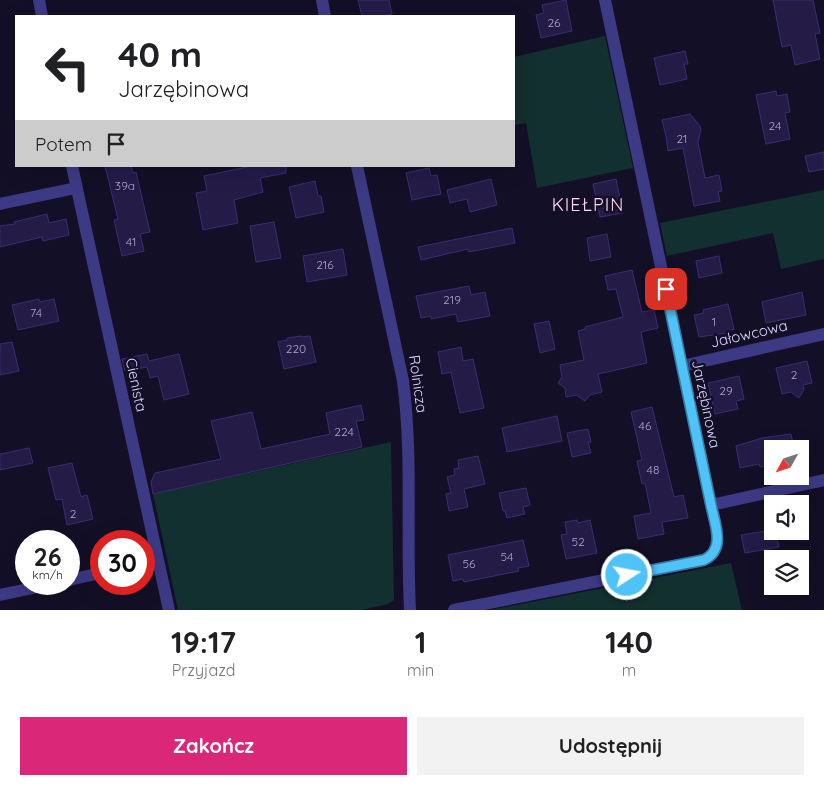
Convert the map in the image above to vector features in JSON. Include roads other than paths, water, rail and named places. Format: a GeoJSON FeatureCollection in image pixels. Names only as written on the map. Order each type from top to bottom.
{"type":"FeatureCollection","features":[{"type":"Feature","properties":{"kind":"street"},"geometry":{"type":"LineString","coordinates":[[39,0],[42,15]]}},
{"type":"Feature","properties":{"kind":"street"},"geometry":{"type":"LineString","coordinates":[[322,0],[325,15]]}},
{"type":"Feature","properties":{"kind":"street","name":"Jarzębinowa"},"geometry":{"type":"LineString","coordinates":[[454,610],[704,560],[710,557],[716,548],[718,539],[605,0]]}},
{"type":"Feature","properties":{"kind":"street","name":"Cienista"},"geometry":{"type":"LineString","coordinates":[[72,167],[169,610]]}},
{"type":"Feature","properties":{"kind":"street","name":"Rolnicza"},"geometry":{"type":"LineString","coordinates":[[357,167],[406,402],[410,610]]}},
{"type":"Feature","properties":{"kind":"street"},"geometry":{"type":"LineString","coordinates":[[0,204],[76,188]]}},
{"type":"Feature","properties":{"kind":"street","name":"Jałowcowa"},"geometry":{"type":"LineString","coordinates":[[682,366],[824,334]]}},
{"type":"Feature","properties":{"kind":"street"},"geometry":{"type":"LineString","coordinates":[[711,505],[824,480]]}},
{"type":"Feature","properties":{"kind":"street"},"geometry":{"type":"LineString","coordinates":[[0,595],[15,592]]}},
{"type":"Feature","properties":{"kind":"district","name":"KIEŁPIN"},"geometry":{"type":"Point","coordinates":[588,205]}}]}
